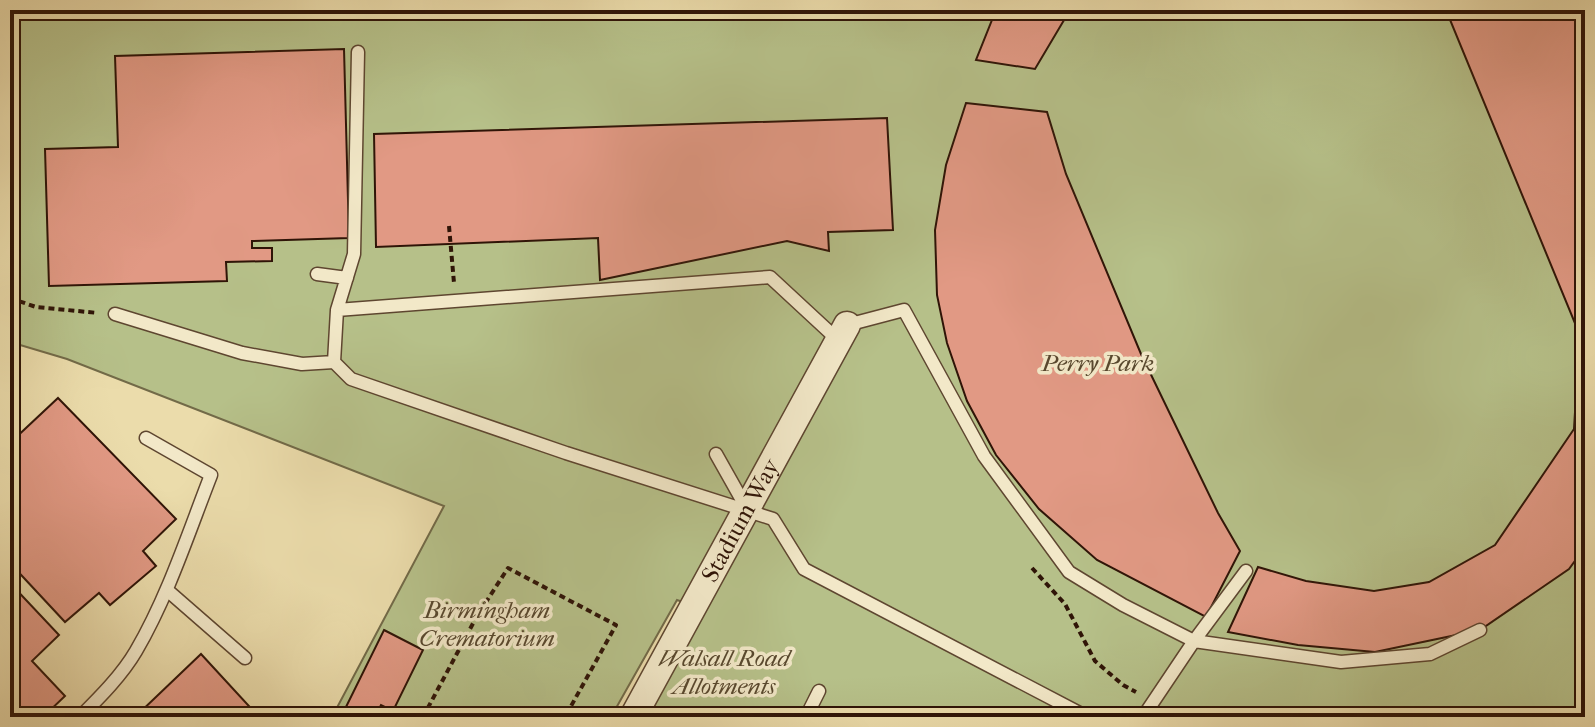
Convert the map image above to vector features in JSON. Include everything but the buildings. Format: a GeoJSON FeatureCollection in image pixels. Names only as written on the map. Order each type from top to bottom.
{"type":"FeatureCollection","features":[{"type":"Feature","properties":{"kind":"street","name":"Stadium Way"},"geometry":{"type":"LineString","coordinates":[[633,717],[843,332]]}},
{"type":"Feature","properties":{"kind":"lane"},"geometry":{"type":"LineString","coordinates":[[358,52],[354,254],[337,310],[334,362],[351,379],[566,453],[773,519],[804,569],[1087,717]]}},
{"type":"Feature","properties":{"kind":"lane"},"geometry":{"type":"LineString","coordinates":[[317,274],[347,278]]}},
{"type":"Feature","properties":{"kind":"lane"},"geometry":{"type":"LineString","coordinates":[[337,310],[770,277],[843,332],[904,310],[984,456],[1069,572],[1123,605],[1194,641],[1341,662],[1430,654],[1480,630]]}},
{"type":"Feature","properties":{"kind":"lane"},"geometry":{"type":"LineString","coordinates":[[117,315],[242,353],[302,364],[334,362]]}},
{"type":"Feature","properties":{"kind":"lane"},"geometry":{"type":"LineString","coordinates":[[80,717],[134,654],[167,590],[211,475],[146,438]]}},
{"type":"Feature","properties":{"kind":"lane"},"geometry":{"type":"LineString","coordinates":[[716,454],[747,509]]}},
{"type":"Feature","properties":{"kind":"lane"},"geometry":{"type":"LineString","coordinates":[[1143,717],[1246,571]]}},
{"type":"Feature","properties":{"kind":"lane"},"geometry":{"type":"LineString","coordinates":[[167,590],[245,658]]}},
{"type":"Feature","properties":{"kind":"lane"},"geometry":{"type":"LineString","coordinates":[[806,717],[819,691]]}},
{"type":"Feature","properties":{"kind":"path"},"geometry":{"type":"LineString","coordinates":[[449,226],[455,300]]}},
{"type":"Feature","properties":{"kind":"path"},"geometry":{"type":"LineString","coordinates":[[10,298],[36,307],[117,315]]}},
{"type":"Feature","properties":{"kind":"path"},"geometry":{"type":"LineString","coordinates":[[423,717],[477,616],[508,568],[616,625],[565,717]]}},
{"type":"Feature","properties":{"kind":"path"},"geometry":{"type":"LineString","coordinates":[[1032,568],[1065,604],[1095,661],[1123,685],[1153,702]]}},
{"type":"Feature","properties":{"kind":"green space","name":"Perry Park"},"geometry":{"type":"Polygon","coordinates":[[[10,10],[1585,10],[1585,717],[647,717],[704,609],[677,600],[611,717],[332,717],[444,506],[67,359],[10,342],[10,10]]]}},
{"type":"Feature","properties":{"kind":"park label","name":"Birmingham Crematorium"},"geometry":{"type":"Point","coordinates":[487,624]}},
{"type":"Feature","properties":{"kind":"park label","name":"Walsall Road Allotments"},"geometry":{"type":"Point","coordinates":[724,672]}}]}
